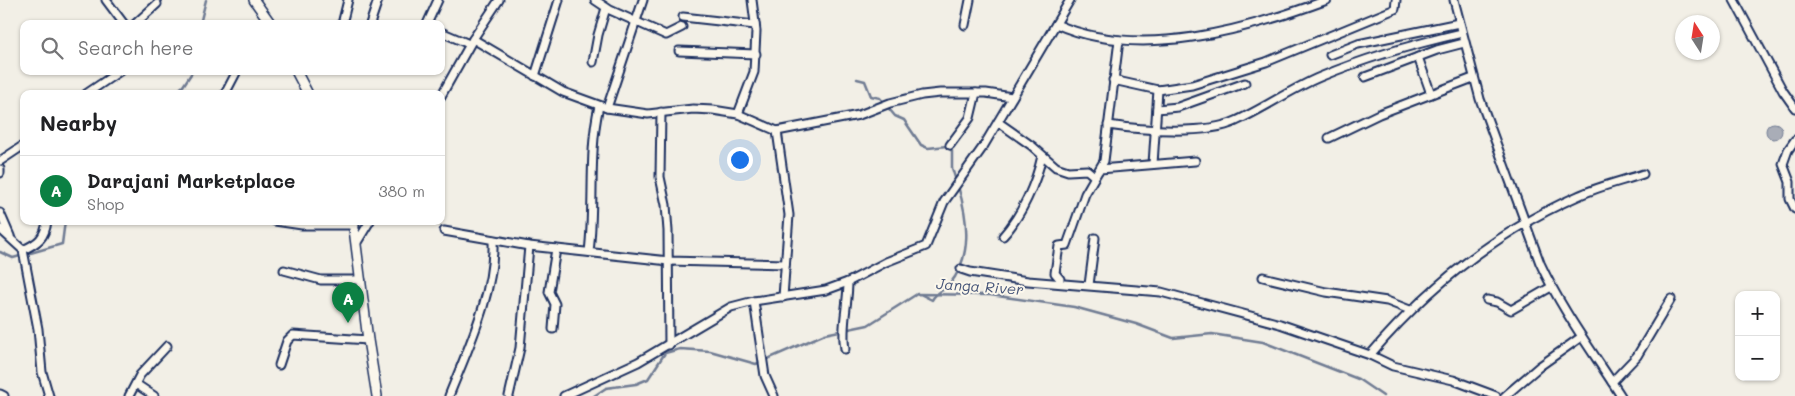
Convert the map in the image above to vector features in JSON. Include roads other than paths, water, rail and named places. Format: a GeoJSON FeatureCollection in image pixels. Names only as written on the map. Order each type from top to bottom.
{"type":"FeatureCollection","features":[{"type":"Feature","properties":{"kind":"street"},"geometry":{"type":"LineString","coordinates":[[106,0],[121,20]]}},
{"type":"Feature","properties":{"kind":"street"},"geometry":{"type":"LineString","coordinates":[[254,0],[265,20]]}},
{"type":"Feature","properties":{"kind":"street"},"geometry":{"type":"LineString","coordinates":[[343,20],[348,0]]}},
{"type":"Feature","properties":{"kind":"street"},"geometry":{"type":"LineString","coordinates":[[371,20],[378,0]]}},
{"type":"Feature","properties":{"kind":"street"},"geometry":{"type":"LineString","coordinates":[[429,20],[438,0]]}},
{"type":"Feature","properties":{"kind":"street"},"geometry":{"type":"LineString","coordinates":[[444,90],[471,42],[499,0]]}},
{"type":"Feature","properties":{"kind":"street"},"geometry":{"type":"LineString","coordinates":[[535,76],[559,0]]}},
{"type":"Feature","properties":{"kind":"street"},"geometry":{"type":"LineString","coordinates":[[595,0],[606,8],[666,35],[682,27]]}},
{"type":"Feature","properties":{"kind":"street"},"geometry":{"type":"LineString","coordinates":[[589,252],[594,198],[595,136],[603,107],[637,22],[643,0]]}},
{"type":"Feature","properties":{"kind":"street"},"geometry":{"type":"LineString","coordinates":[[738,114],[752,82],[756,54],[752,0]]}},
{"type":"Feature","properties":{"kind":"street"},"geometry":{"type":"LineString","coordinates":[[965,25],[970,0]]}},
{"type":"Feature","properties":{"kind":"street"},"geometry":{"type":"LineString","coordinates":[[564,396],[624,369],[669,345],[723,311],[754,301],[826,290],[848,282],[886,262],[926,246],[940,217],[942,207],[956,183],[983,147],[1070,0]]}},
{"type":"Feature","properties":{"kind":"street"},"geometry":{"type":"LineString","coordinates":[[1056,24],[1092,37],[1119,40],[1149,40],[1218,32],[1262,22],[1307,3],[1326,0]]}},
{"type":"Feature","properties":{"kind":"street"},"geometry":{"type":"LineString","coordinates":[[1113,80],[1158,90],[1208,81],[1266,62],[1395,9],[1396,0]]}},
{"type":"Feature","properties":{"kind":"street"},"geometry":{"type":"LineString","coordinates":[[1454,0],[1473,78],[1527,222],[1540,263],[1551,287],[1581,337],[1621,396]]}},
{"type":"Feature","properties":{"kind":"street"},"geometry":{"type":"LineString","coordinates":[[1734,0],[1783,91],[1795,108]]}},
{"type":"Feature","properties":{"kind":"street"},"geometry":{"type":"LineString","coordinates":[[140,20],[157,4]]}},
{"type":"Feature","properties":{"kind":"street"},"geometry":{"type":"LineString","coordinates":[[594,62],[598,35],[606,8]]}},
{"type":"Feature","properties":{"kind":"street"},"geometry":{"type":"LineString","coordinates":[[683,17],[755,25]]}},
{"type":"Feature","properties":{"kind":"street"},"geometry":{"type":"LineString","coordinates":[[1330,55],[1358,44],[1459,22]]}},
{"type":"Feature","properties":{"kind":"street"},"geometry":{"type":"LineString","coordinates":[[445,33],[471,42],[572,96],[603,107],[636,113],[694,109],[738,114],[778,130],[850,117],[890,103],[940,93],[976,93],[1012,97]]}},
{"type":"Feature","properties":{"kind":"street"},"geometry":{"type":"LineString","coordinates":[[1108,125],[1154,128],[1204,128],[1231,123],[1320,77],[1368,60],[1462,33]]}},
{"type":"Feature","properties":{"kind":"street"},"geometry":{"type":"LineString","coordinates":[[1059,283],[1060,279],[1055,273],[1059,246],[1067,245],[1085,194],[1104,161],[1119,40]]}},
{"type":"Feature","properties":{"kind":"street"},"geometry":{"type":"LineString","coordinates":[[1365,77],[1418,57],[1464,43]]}},
{"type":"Feature","properties":{"kind":"street"},"geometry":{"type":"LineString","coordinates":[[679,50],[756,54]]}},
{"type":"Feature","properties":{"kind":"street"},"geometry":{"type":"LineString","coordinates":[[1418,57],[1431,94]]}},
{"type":"Feature","properties":{"kind":"street"},"geometry":{"type":"LineString","coordinates":[[92,90],[114,75]]}},
{"type":"Feature","properties":{"kind":"street"},"geometry":{"type":"LineString","coordinates":[[227,90],[235,75]]}},
{"type":"Feature","properties":{"kind":"street"},"geometry":{"type":"LineString","coordinates":[[298,75],[306,90]]}},
{"type":"Feature","properties":{"kind":"street"},"geometry":{"type":"LineString","coordinates":[[1329,138],[1379,114],[1473,78]]}},
{"type":"Feature","properties":{"kind":"street"},"geometry":{"type":"LineString","coordinates":[[1157,109],[1178,107],[1245,83]]}},
{"type":"Feature","properties":{"kind":"street"},"geometry":{"type":"LineString","coordinates":[[1153,164],[1158,90]]}},
{"type":"Feature","properties":{"kind":"street"},"geometry":{"type":"LineString","coordinates":[[950,145],[970,118],[976,93]]}},
{"type":"Feature","properties":{"kind":"street"},"geometry":{"type":"LineString","coordinates":[[661,112],[660,177],[667,212],[669,345]]}},
{"type":"Feature","properties":{"kind":"street"},"geometry":{"type":"LineString","coordinates":[[998,122],[1063,170],[1086,170],[1094,176]]}},
{"type":"Feature","properties":{"kind":"street"},"geometry":{"type":"LineString","coordinates":[[778,130],[789,215],[783,297]]}},
{"type":"Feature","properties":{"kind":"street"},"geometry":{"type":"LineString","coordinates":[[1795,140],[1788,150],[1783,164],[1790,182],[1790,200],[1795,209]]}},
{"type":"Feature","properties":{"kind":"street"},"geometry":{"type":"LineString","coordinates":[[0,161],[20,148]]}},
{"type":"Feature","properties":{"kind":"street"},"geometry":{"type":"LineString","coordinates":[[1003,236],[1016,220],[1035,179],[1042,156]]}},
{"type":"Feature","properties":{"kind":"street"},"geometry":{"type":"LineString","coordinates":[[1100,169],[1195,161]]}},
{"type":"Feature","properties":{"kind":"street"},"geometry":{"type":"LineString","coordinates":[[1370,355],[1410,310],[1462,265],[1527,222],[1579,195],[1644,174]]}},
{"type":"Feature","properties":{"kind":"street"},"geometry":{"type":"LineString","coordinates":[[0,213],[11,239]]}},
{"type":"Feature","properties":{"kind":"street"},"geometry":{"type":"LineString","coordinates":[[23,250],[39,242],[46,231],[47,225]]}},
{"type":"Feature","properties":{"kind":"street"},"geometry":{"type":"LineString","coordinates":[[354,225],[368,340],[377,396]]}},
{"type":"Feature","properties":{"kind":"street"},"geometry":{"type":"LineString","coordinates":[[356,244],[368,225]]}},
{"type":"Feature","properties":{"kind":"street"},"geometry":{"type":"LineString","coordinates":[[0,229],[23,250],[38,329],[42,372],[49,396]]}},
{"type":"Feature","properties":{"kind":"street"},"geometry":{"type":"LineString","coordinates":[[444,231],[529,246],[669,261],[784,264]]}},
{"type":"Feature","properties":{"kind":"street"},"geometry":{"type":"LineString","coordinates":[[1088,285],[1095,238]]}},
{"type":"Feature","properties":{"kind":"street"},"geometry":{"type":"LineString","coordinates":[[449,396],[477,326],[492,264],[493,240]]}},
{"type":"Feature","properties":{"kind":"street"},"geometry":{"type":"LineString","coordinates":[[509,396],[520,348],[529,246]]}},
{"type":"Feature","properties":{"kind":"street"},"geometry":{"type":"LineString","coordinates":[[553,329],[555,304],[549,292],[556,249]]}},
{"type":"Feature","properties":{"kind":"street"},"geometry":{"type":"LineString","coordinates":[[961,269],[1028,281],[1161,292],[1280,324],[1370,355],[1393,366],[1453,380],[1496,396]]}},
{"type":"Feature","properties":{"kind":"street"},"geometry":{"type":"LineString","coordinates":[[284,270],[321,280],[360,280]]}},
{"type":"Feature","properties":{"kind":"street"},"geometry":{"type":"LineString","coordinates":[[1263,277],[1326,292],[1387,301],[1410,310]]}},
{"type":"Feature","properties":{"kind":"street"},"geometry":{"type":"LineString","coordinates":[[845,349],[843,325],[848,301],[848,282]]}},
{"type":"Feature","properties":{"kind":"street"},"geometry":{"type":"LineString","coordinates":[[1487,300],[1492,300],[1511,310],[1551,287]]}},
{"type":"Feature","properties":{"kind":"street"},"geometry":{"type":"LineString","coordinates":[[1612,382],[1637,356],[1671,298]]}},
{"type":"Feature","properties":{"kind":"street"},"geometry":{"type":"LineString","coordinates":[[754,301],[765,376],[774,396]]}},
{"type":"Feature","properties":{"kind":"street"},"geometry":{"type":"LineString","coordinates":[[279,365],[287,341],[293,335],[368,340]]}},
{"type":"Feature","properties":{"kind":"street"},"geometry":{"type":"LineString","coordinates":[[1509,395],[1540,366],[1581,337]]}},
{"type":"Feature","properties":{"kind":"street"},"geometry":{"type":"LineString","coordinates":[[129,396],[147,367],[167,346]]}},
{"type":"Feature","properties":{"kind":"street"},"geometry":{"type":"LineString","coordinates":[[136,384],[154,396]]}},
{"type":"Feature","properties":{"kind":"street"},"geometry":{"type":"LineString","coordinates":[[0,394],[4,396]]}},
{"type":"Feature","properties":{"kind":"waterway"},"geometry":{"type":"LineString","coordinates":[[201,20],[206,0]]}},
{"type":"Feature","properties":{"kind":"waterway"},"geometry":{"type":"LineString","coordinates":[[178,90],[190,75]]}},
{"type":"Feature","properties":{"kind":"waterway"},"geometry":{"type":"LineString","coordinates":[[857,79],[865,81],[871,96],[880,98],[895,116],[904,120],[921,145],[928,148],[947,146],[952,151],[952,168],[956,181]]}},
{"type":"Feature","properties":{"kind":"waterway"},"geometry":{"type":"LineString","coordinates":[[922,295],[932,300],[949,285],[957,274],[962,262],[965,250],[966,224],[958,186]]}},
{"type":"Feature","properties":{"kind":"waterway"},"geometry":{"type":"LineString","coordinates":[[0,252],[13,258],[62,244],[64,225]]}},
{"type":"Feature","properties":{"kind":"waterway","name":"Janga River"},"geometry":{"type":"LineString","coordinates":[[594,396],[606,388],[636,384],[648,379],[665,353],[680,349],[710,351],[756,364],[825,334],[868,325],[917,294],[990,295],[1074,307],[1136,324],[1173,338],[1212,334],[1263,342],[1358,379],[1383,396]]}},
{"type":"Feature","properties":{"kind":"place","name":"Darajani Marketplace"},"geometry":{"type":"Point","coordinates":[348,323]}}]}
